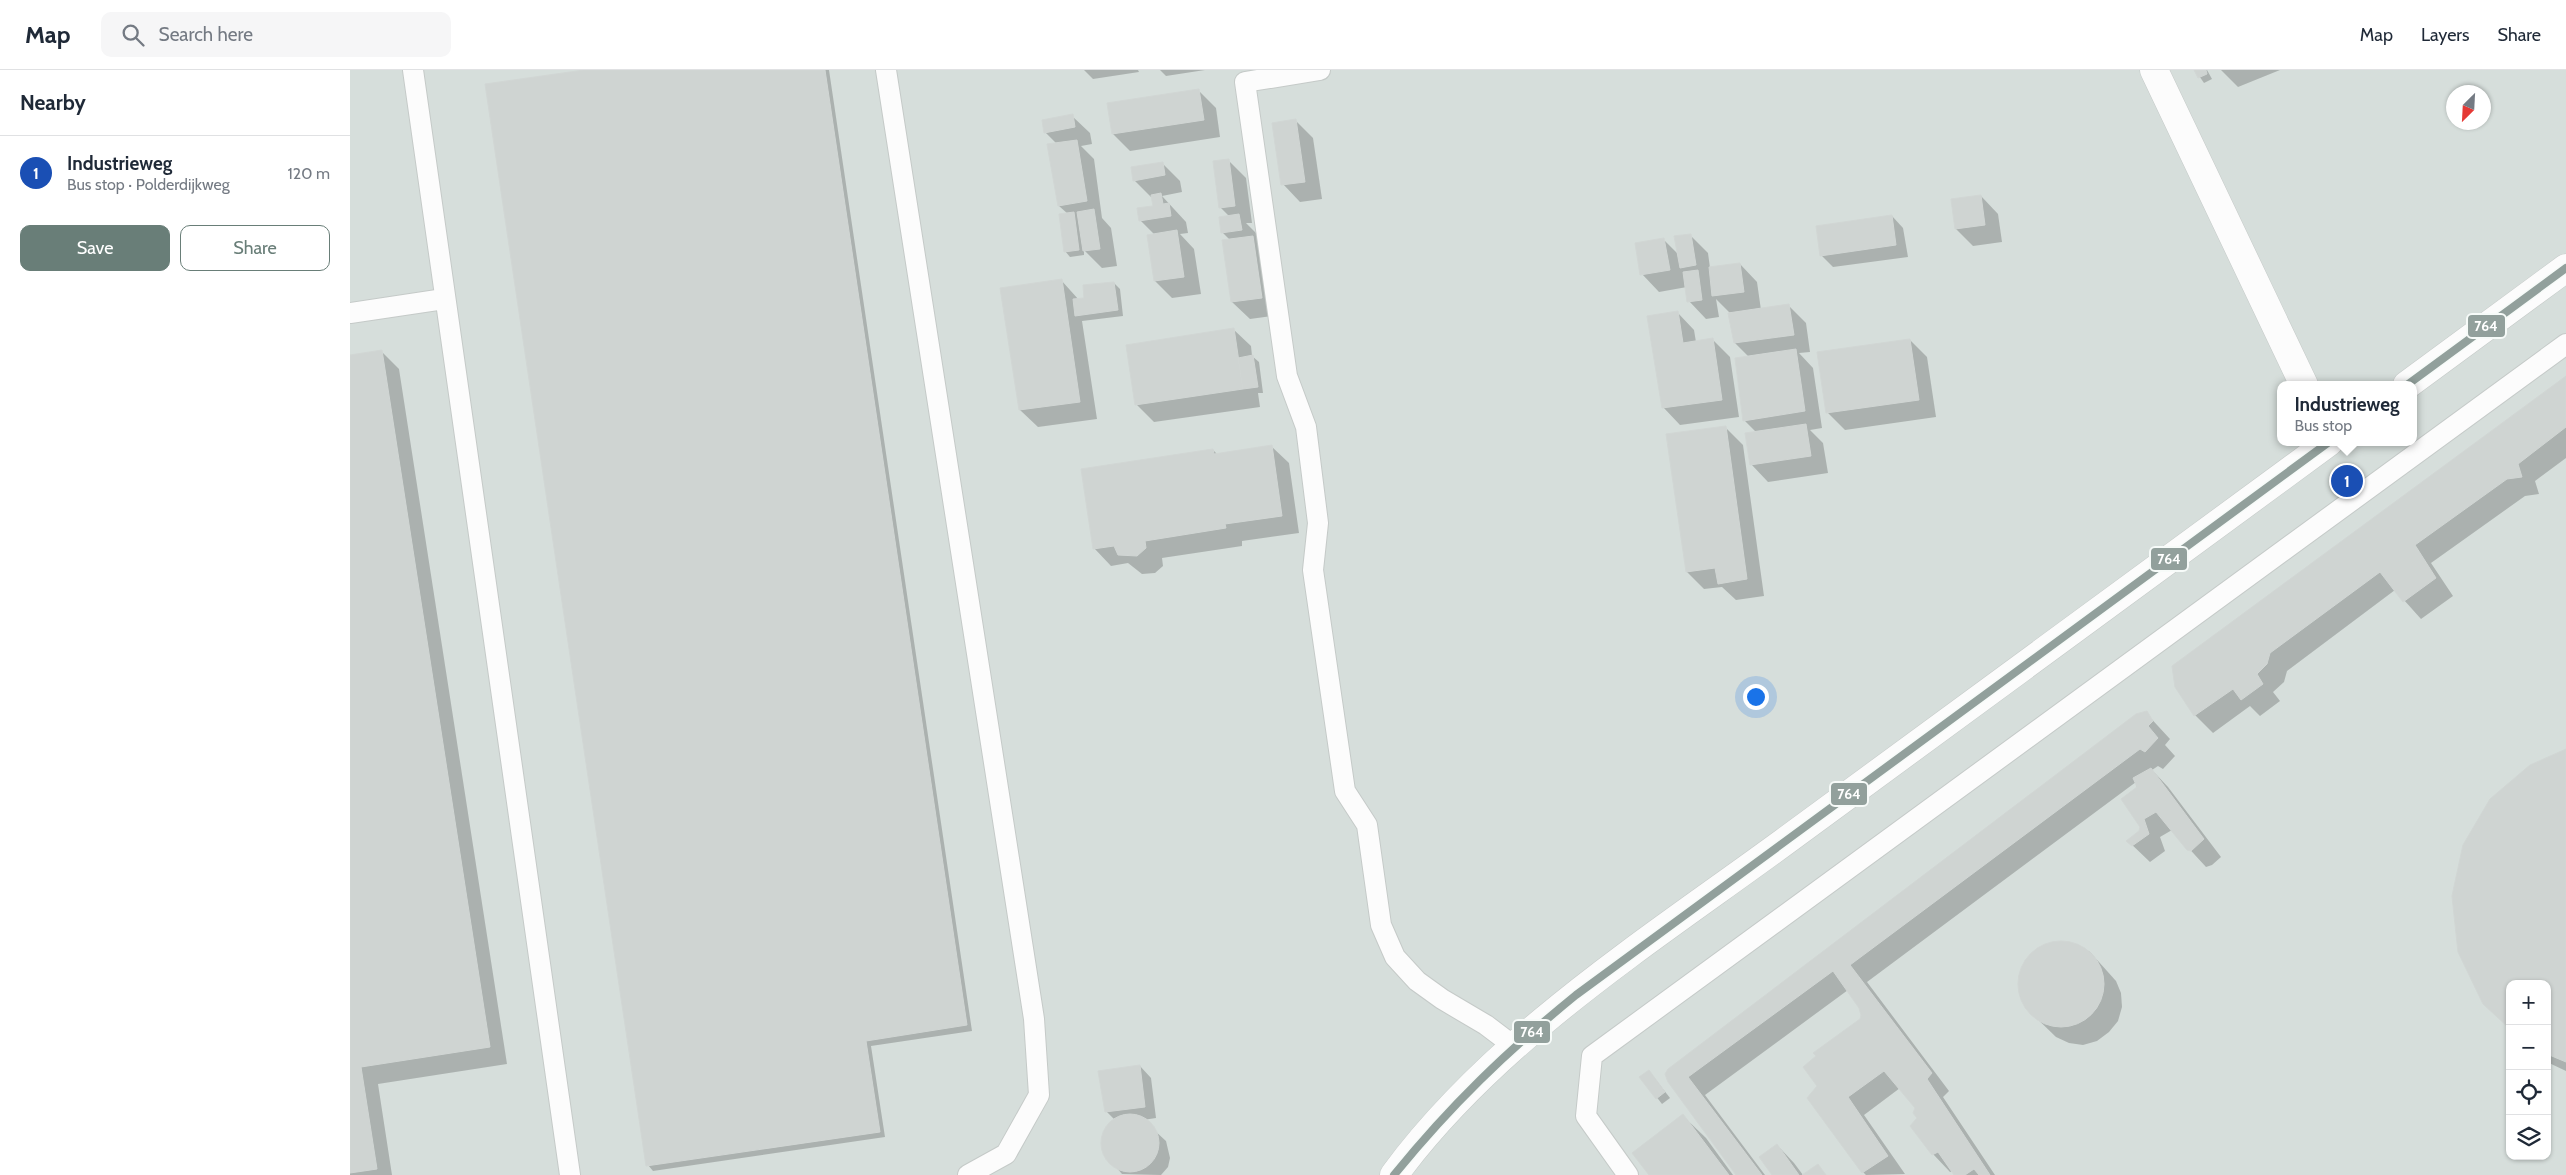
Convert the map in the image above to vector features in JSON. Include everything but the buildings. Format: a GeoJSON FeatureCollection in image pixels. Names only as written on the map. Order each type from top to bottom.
{"type":"FeatureCollection","features":[{"type":"Feature","properties":{"kind":"street"},"geometry":{"type":"LineString","coordinates":[[2154,70],[2302,381]]}},
{"type":"Feature","properties":{"kind":"street"},"geometry":{"type":"LineString","coordinates":[[2412,381],[2566,268]]}},
{"type":"Feature","properties":{"kind":"street"},"geometry":{"type":"LineString","coordinates":[[1394,1175],[1447,1109],[1515,1047],[1583,990],[2324,446]]}},
{"type":"Feature","properties":{"kind":"lane"},"geometry":{"type":"LineString","coordinates":[[413,70],[444,299],[570,1175]]}},
{"type":"Feature","properties":{"kind":"lane"},"geometry":{"type":"LineString","coordinates":[[886,70],[1034,1019],[1039,1095],[1006,1154],[968,1175]]}},
{"type":"Feature","properties":{"kind":"lane"},"geometry":{"type":"LineString","coordinates":[[1310,71],[1245,82],[1287,376],[1306,427],[1318,523],[1313,570],[1345,791],[1367,825],[1381,925],[1395,957],[1418,980],[1442,999],[1486,1025],[1515,1047]]}},
{"type":"Feature","properties":{"kind":"lane"},"geometry":{"type":"LineString","coordinates":[[350,313],[444,299]]}},
{"type":"Feature","properties":{"kind":"lane"},"geometry":{"type":"LineString","coordinates":[[1628,1175],[1586,1116],[1592,1056],[2566,344]]}},
{"type":"Feature","properties":{"kind":"shaded area"},"geometry":{"type":"Polygon","coordinates":[[[350,70],[2566,70],[2566,1175],[350,1175],[350,70]]]}},
{"type":"Feature","properties":{"kind":"transit line","name":"764"},"geometry":{"type":"LineString","coordinates":[[2412,381],[2566,268]]}},
{"type":"Feature","properties":{"kind":"transit line","name":"764"},"geometry":{"type":"LineString","coordinates":[[1394,1175],[1437,1125],[1480,1080],[1526,1037],[1576,995],[2324,446]]}},
{"type":"Feature","properties":{"kind":"place","name":"Industrieweg"},"geometry":{"type":"Point","coordinates":[2347,481]}}]}
